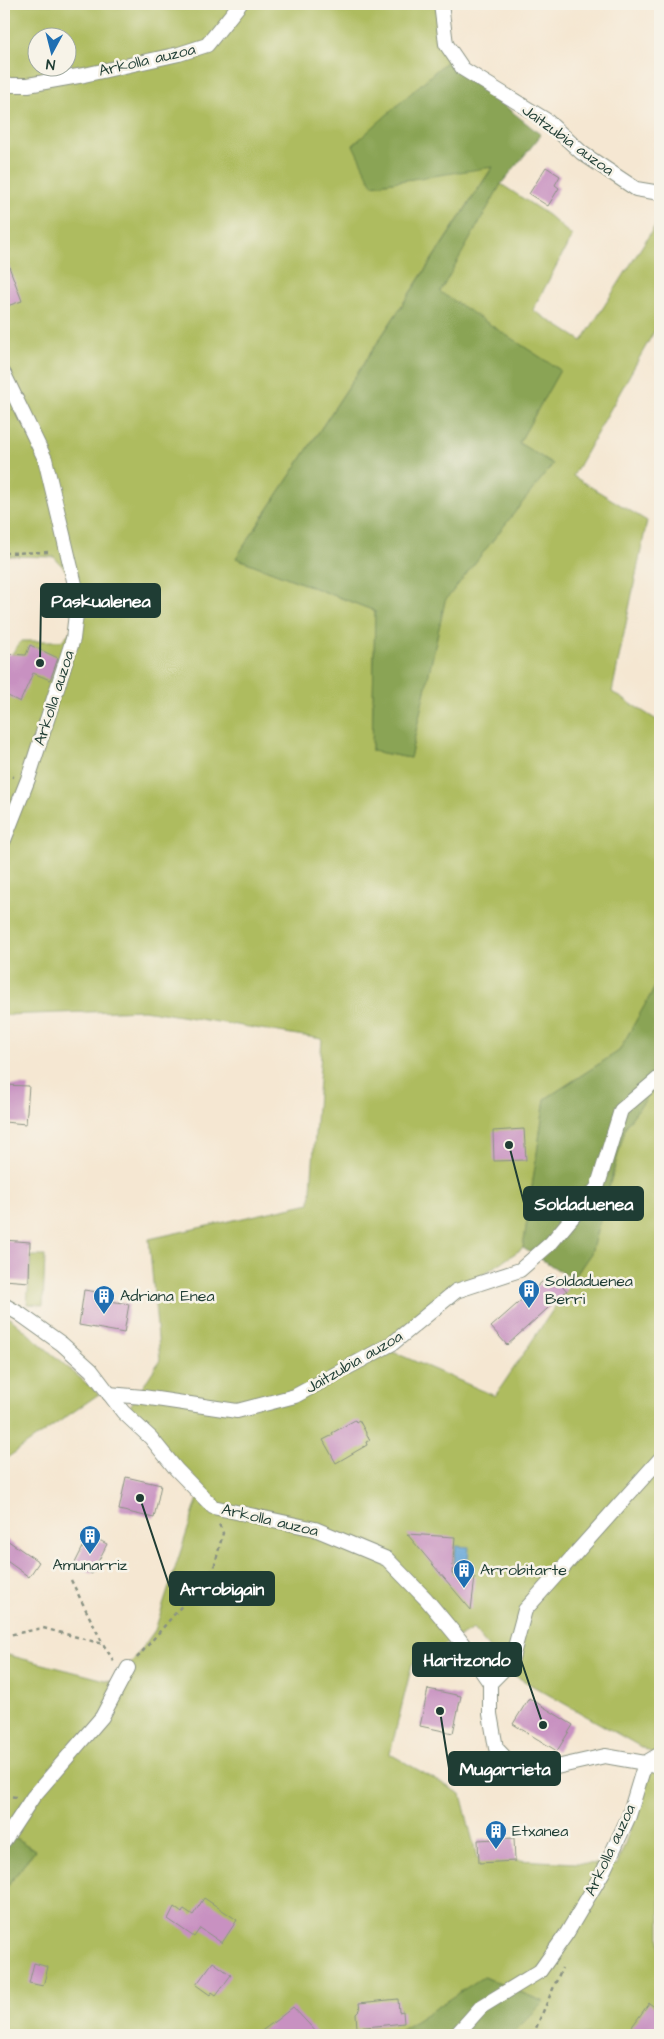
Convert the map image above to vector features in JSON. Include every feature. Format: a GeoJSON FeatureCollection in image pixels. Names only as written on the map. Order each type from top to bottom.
{"type":"FeatureCollection","features":[{"type":"Feature","properties":{"kind":"street","name":"Arkolla auzoa"},"geometry":{"type":"LineString","coordinates":[[4,85],[28,85],[84,75],[207,46],[240,4]]}},
{"type":"Feature","properties":{"kind":"street","name":"Jaitzubia auzoa"},"geometry":{"type":"LineString","coordinates":[[441,4],[446,44],[463,69],[546,120],[582,153],[636,188],[660,193]]}},
{"type":"Feature","properties":{"kind":"street","name":"Arkolla auzoa"},"geometry":{"type":"LineString","coordinates":[[4,374],[45,459],[78,596],[73,639],[28,778],[4,840]]}},
{"type":"Feature","properties":{"kind":"street","name":"Jaitzubia auzoa"},"geometry":{"type":"LineString","coordinates":[[109,1394],[143,1397],[237,1411],[295,1396],[393,1343],[456,1291],[520,1270],[551,1243],[597,1188],[621,1110],[660,1077]]}},
{"type":"Feature","properties":{"kind":"street","name":"Arkolla auzoa"},"geometry":{"type":"LineString","coordinates":[[4,1305],[62,1344],[91,1370],[123,1412],[151,1438],[176,1469],[213,1506],[315,1529],[387,1559],[432,1606],[460,1640],[490,1683]]}},
{"type":"Feature","properties":{"kind":"street"},"geometry":{"type":"LineString","coordinates":[[660,1459],[524,1610],[511,1662],[490,1683],[490,1714],[496,1748],[513,1766],[539,1771],[605,1756],[645,1763],[660,1768]]}},
{"type":"Feature","properties":{"kind":"street"},"geometry":{"type":"LineString","coordinates":[[4,1841],[33,1797],[102,1717],[128,1668]]}},
{"type":"Feature","properties":{"kind":"street"},"geometry":{"type":"LineString","coordinates":[[645,1763],[660,1754]]}},
{"type":"Feature","properties":{"kind":"street","name":"Arkolla auzoa"},"geometry":{"type":"LineString","coordinates":[[456,2035],[481,2008],[540,1972],[567,1933],[603,1872],[626,1824],[645,1763]]}},
{"type":"Feature","properties":{"kind":"path"},"geometry":{"type":"LineString","coordinates":[[4,553],[68,552]]}},
{"type":"Feature","properties":{"kind":"path","name":"Arkolla auzoa"},"geometry":{"type":"LineString","coordinates":[[128,1668],[214,1568],[222,1533],[213,1506]]}},
{"type":"Feature","properties":{"kind":"path"},"geometry":{"type":"LineString","coordinates":[[71,1580],[114,1662],[128,1668]]}},
{"type":"Feature","properties":{"kind":"path"},"geometry":{"type":"LineString","coordinates":[[4,1636],[43,1628],[103,1644]]}},
{"type":"Feature","properties":{"kind":"path"},"geometry":{"type":"LineString","coordinates":[[533,2035],[564,1963]]}},
{"type":"Feature","properties":{"kind":"green space"},"geometry":{"type":"Polygon","coordinates":[[[4,4],[436,4],[448,60],[354,145],[373,185],[493,166],[236,558],[375,611],[372,751],[410,758],[445,601],[552,464],[519,443],[560,370],[439,292],[501,184],[548,215],[572,236],[533,310],[582,341],[660,218],[660,321],[573,476],[647,521],[612,692],[660,722],[660,978],[619,1051],[545,1099],[523,1248],[377,1345],[495,1396],[591,1253],[626,1125],[660,1081],[660,2035],[511,2035],[544,2002],[484,1977],[394,2035],[4,2035],[4,1891],[35,1850],[4,1831],[4,1654],[117,1683],[155,1630],[199,1495],[127,1411],[160,1360],[149,1239],[310,1203],[322,1039],[144,1010],[4,1015],[4,665],[21,641],[61,641],[97,605],[54,557],[4,556],[4,4]],[[473,1629],[412,1664],[390,1754],[461,1794],[477,1858],[617,1865],[657,1756],[510,1673],[473,1629]]]}},
{"type":"Feature","properties":{"kind":"green space"},"geometry":{"type":"Polygon","coordinates":[[[448,60],[541,135],[501,184],[440,292],[560,370],[519,443],[553,464],[445,601],[410,758],[372,751],[375,611],[236,558],[493,167],[372,185],[353,145],[448,60]]]}},
{"type":"Feature","properties":{"kind":"green space"},"geometry":{"type":"Polygon","coordinates":[[[660,978],[660,1081],[626,1125],[591,1253],[573,1279],[523,1248],[545,1099],[619,1051],[660,978]]]}},
{"type":"Feature","properties":{"kind":"green space"},"geometry":{"type":"Polygon","coordinates":[[[31,1256],[45,1256],[43,1305],[27,1304],[31,1256]]]}},
{"type":"Feature","properties":{"kind":"green space"},"geometry":{"type":"Polygon","coordinates":[[[4,1313],[99,1394],[4,1460],[4,1313]]]}},
{"type":"Feature","properties":{"kind":"green space"},"geometry":{"type":"Polygon","coordinates":[[[4,1831],[35,1850],[4,1891],[4,1831]]]}},
{"type":"Feature","properties":{"kind":"green space"},"geometry":{"type":"Polygon","coordinates":[[[483,1977],[544,2002],[511,2035],[394,2035],[483,1977]]]}},
{"type":"Feature","properties":{"kind":"water"},"geometry":{"type":"Polygon","coordinates":[[[456,1546],[469,1547],[467,1573],[453,1572],[456,1546]]]}},
{"type":"Feature","properties":{"kind":"building"},"geometry":{"type":"Polygon","coordinates":[[[546,167],[560,176],[555,185],[559,188],[548,206],[529,194],[546,167]]]}},
{"type":"Feature","properties":{"kind":"building"},"geometry":{"type":"Polygon","coordinates":[[[4,256],[22,301],[4,307],[4,256]]]}},
{"type":"Feature","properties":{"kind":"building"},"geometry":{"type":"Polygon","coordinates":[[[30,645],[58,658],[50,680],[33,673],[20,702],[4,694],[4,654],[26,655],[30,645]]]}},
{"type":"Feature","properties":{"kind":"building"},"geometry":{"type":"Polygon","coordinates":[[[4,1085],[29,1086],[26,1124],[4,1122],[4,1085]]]}},
{"type":"Feature","properties":{"kind":"building"},"geometry":{"type":"Polygon","coordinates":[[[524,1129],[526,1160],[494,1161],[493,1131],[524,1129]]]}},
{"type":"Feature","properties":{"kind":"building"},"geometry":{"type":"Polygon","coordinates":[[[4,1240],[30,1242],[29,1282],[4,1280],[4,1240]]]}},
{"type":"Feature","properties":{"kind":"building","name":"Soldaduenea Berri"},"geometry":{"type":"Polygon","coordinates":[[[551,1274],[567,1291],[507,1345],[491,1327],[551,1274]]]}},
{"type":"Feature","properties":{"kind":"building","name":"Adriana Enea"},"geometry":{"type":"Polygon","coordinates":[[[84,1290],[111,1294],[110,1301],[129,1304],[124,1333],[79,1325],[84,1290]]]}},
{"type":"Feature","properties":{"kind":"building"},"geometry":{"type":"Polygon","coordinates":[[[355,1420],[356,1422],[359,1420],[370,1440],[366,1442],[367,1445],[336,1463],[323,1440],[355,1420]]]}},
{"type":"Feature","properties":{"kind":"building"},"geometry":{"type":"Polygon","coordinates":[[[126,1477],[161,1485],[154,1518],[119,1510],[126,1477]]]}},
{"type":"Feature","properties":{"kind":"building","name":"Arrobitarte"},"geometry":{"type":"Polygon","coordinates":[[[407,1534],[455,1537],[452,1574],[475,1577],[471,1610],[407,1534]]]}},
{"type":"Feature","properties":{"kind":"building","name":"Amunarriz"},"geometry":{"type":"Polygon","coordinates":[[[89,1535],[107,1544],[92,1574],[74,1565],[89,1535]]]}},
{"type":"Feature","properties":{"kind":"building"},"geometry":{"type":"Polygon","coordinates":[[[4,1538],[39,1562],[29,1577],[4,1559],[4,1538]]]}},
{"type":"Feature","properties":{"kind":"building"},"geometry":{"type":"Polygon","coordinates":[[[428,1689],[461,1696],[453,1733],[420,1726],[428,1689]]]}},
{"type":"Feature","properties":{"kind":"building"},"geometry":{"type":"Polygon","coordinates":[[[529,1698],[573,1725],[557,1751],[513,1724],[529,1698]]]}},
{"type":"Feature","properties":{"kind":"building","name":"Etxanea"},"geometry":{"type":"Polygon","coordinates":[[[514,1838],[515,1861],[479,1863],[478,1840],[514,1838]]]}},
{"type":"Feature","properties":{"kind":"building"},"geometry":{"type":"Polygon","coordinates":[[[204,1898],[237,1920],[222,1943],[200,1928],[194,1937],[168,1919],[174,1907],[182,1913],[184,1909],[193,1915],[204,1898]]]}},
{"type":"Feature","properties":{"kind":"building"},"geometry":{"type":"Polygon","coordinates":[[[213,1962],[231,1975],[216,1995],[212,1992],[210,1995],[196,1985],[213,1962]]]}},
{"type":"Feature","properties":{"kind":"building"},"geometry":{"type":"Polygon","coordinates":[[[34,1963],[48,1967],[43,1986],[29,1983],[34,1963]]]}},
{"type":"Feature","properties":{"kind":"building"},"geometry":{"type":"Polygon","coordinates":[[[398,1999],[399,2012],[403,2011],[404,2023],[357,2028],[356,2014],[360,2010],[359,2003],[398,1999]]]}},
{"type":"Feature","properties":{"kind":"building"},"geometry":{"type":"Polygon","coordinates":[[[649,2003],[660,2011],[660,2035],[626,2035],[649,2003]]]}},
{"type":"Feature","properties":{"kind":"building"},"geometry":{"type":"Polygon","coordinates":[[[293,2007],[319,2035],[256,2035],[278,2019],[293,2007]]]}},
{"type":"Feature","properties":{"kind":"place","name":"Paskualenea"},"geometry":{"type":"Point","coordinates":[40,663]}},
{"type":"Feature","properties":{"kind":"place","name":"Soldaduenea"},"geometry":{"type":"Point","coordinates":[509,1145]}},
{"type":"Feature","properties":{"kind":"place","name":"Soldaduenea Berri"},"geometry":{"type":"Point","coordinates":[529,1309]}},
{"type":"Feature","properties":{"kind":"place","name":"Adriana Enea"},"geometry":{"type":"Point","coordinates":[104,1315]}},
{"type":"Feature","properties":{"kind":"place","name":"Arrobigain"},"geometry":{"type":"Point","coordinates":[140,1498]}},
{"type":"Feature","properties":{"kind":"place","name":"Amunarriz"},"geometry":{"type":"Point","coordinates":[90,1555]}},
{"type":"Feature","properties":{"kind":"place","name":"Arrobitarte"},"geometry":{"type":"Point","coordinates":[464,1589]}},
{"type":"Feature","properties":{"kind":"place","name":"Mugarrieta"},"geometry":{"type":"Point","coordinates":[440,1711]}},
{"type":"Feature","properties":{"kind":"place","name":"Haritzondo"},"geometry":{"type":"Point","coordinates":[543,1725]}},
{"type":"Feature","properties":{"kind":"place","name":"Etxanea"},"geometry":{"type":"Point","coordinates":[496,1850]}}]}
